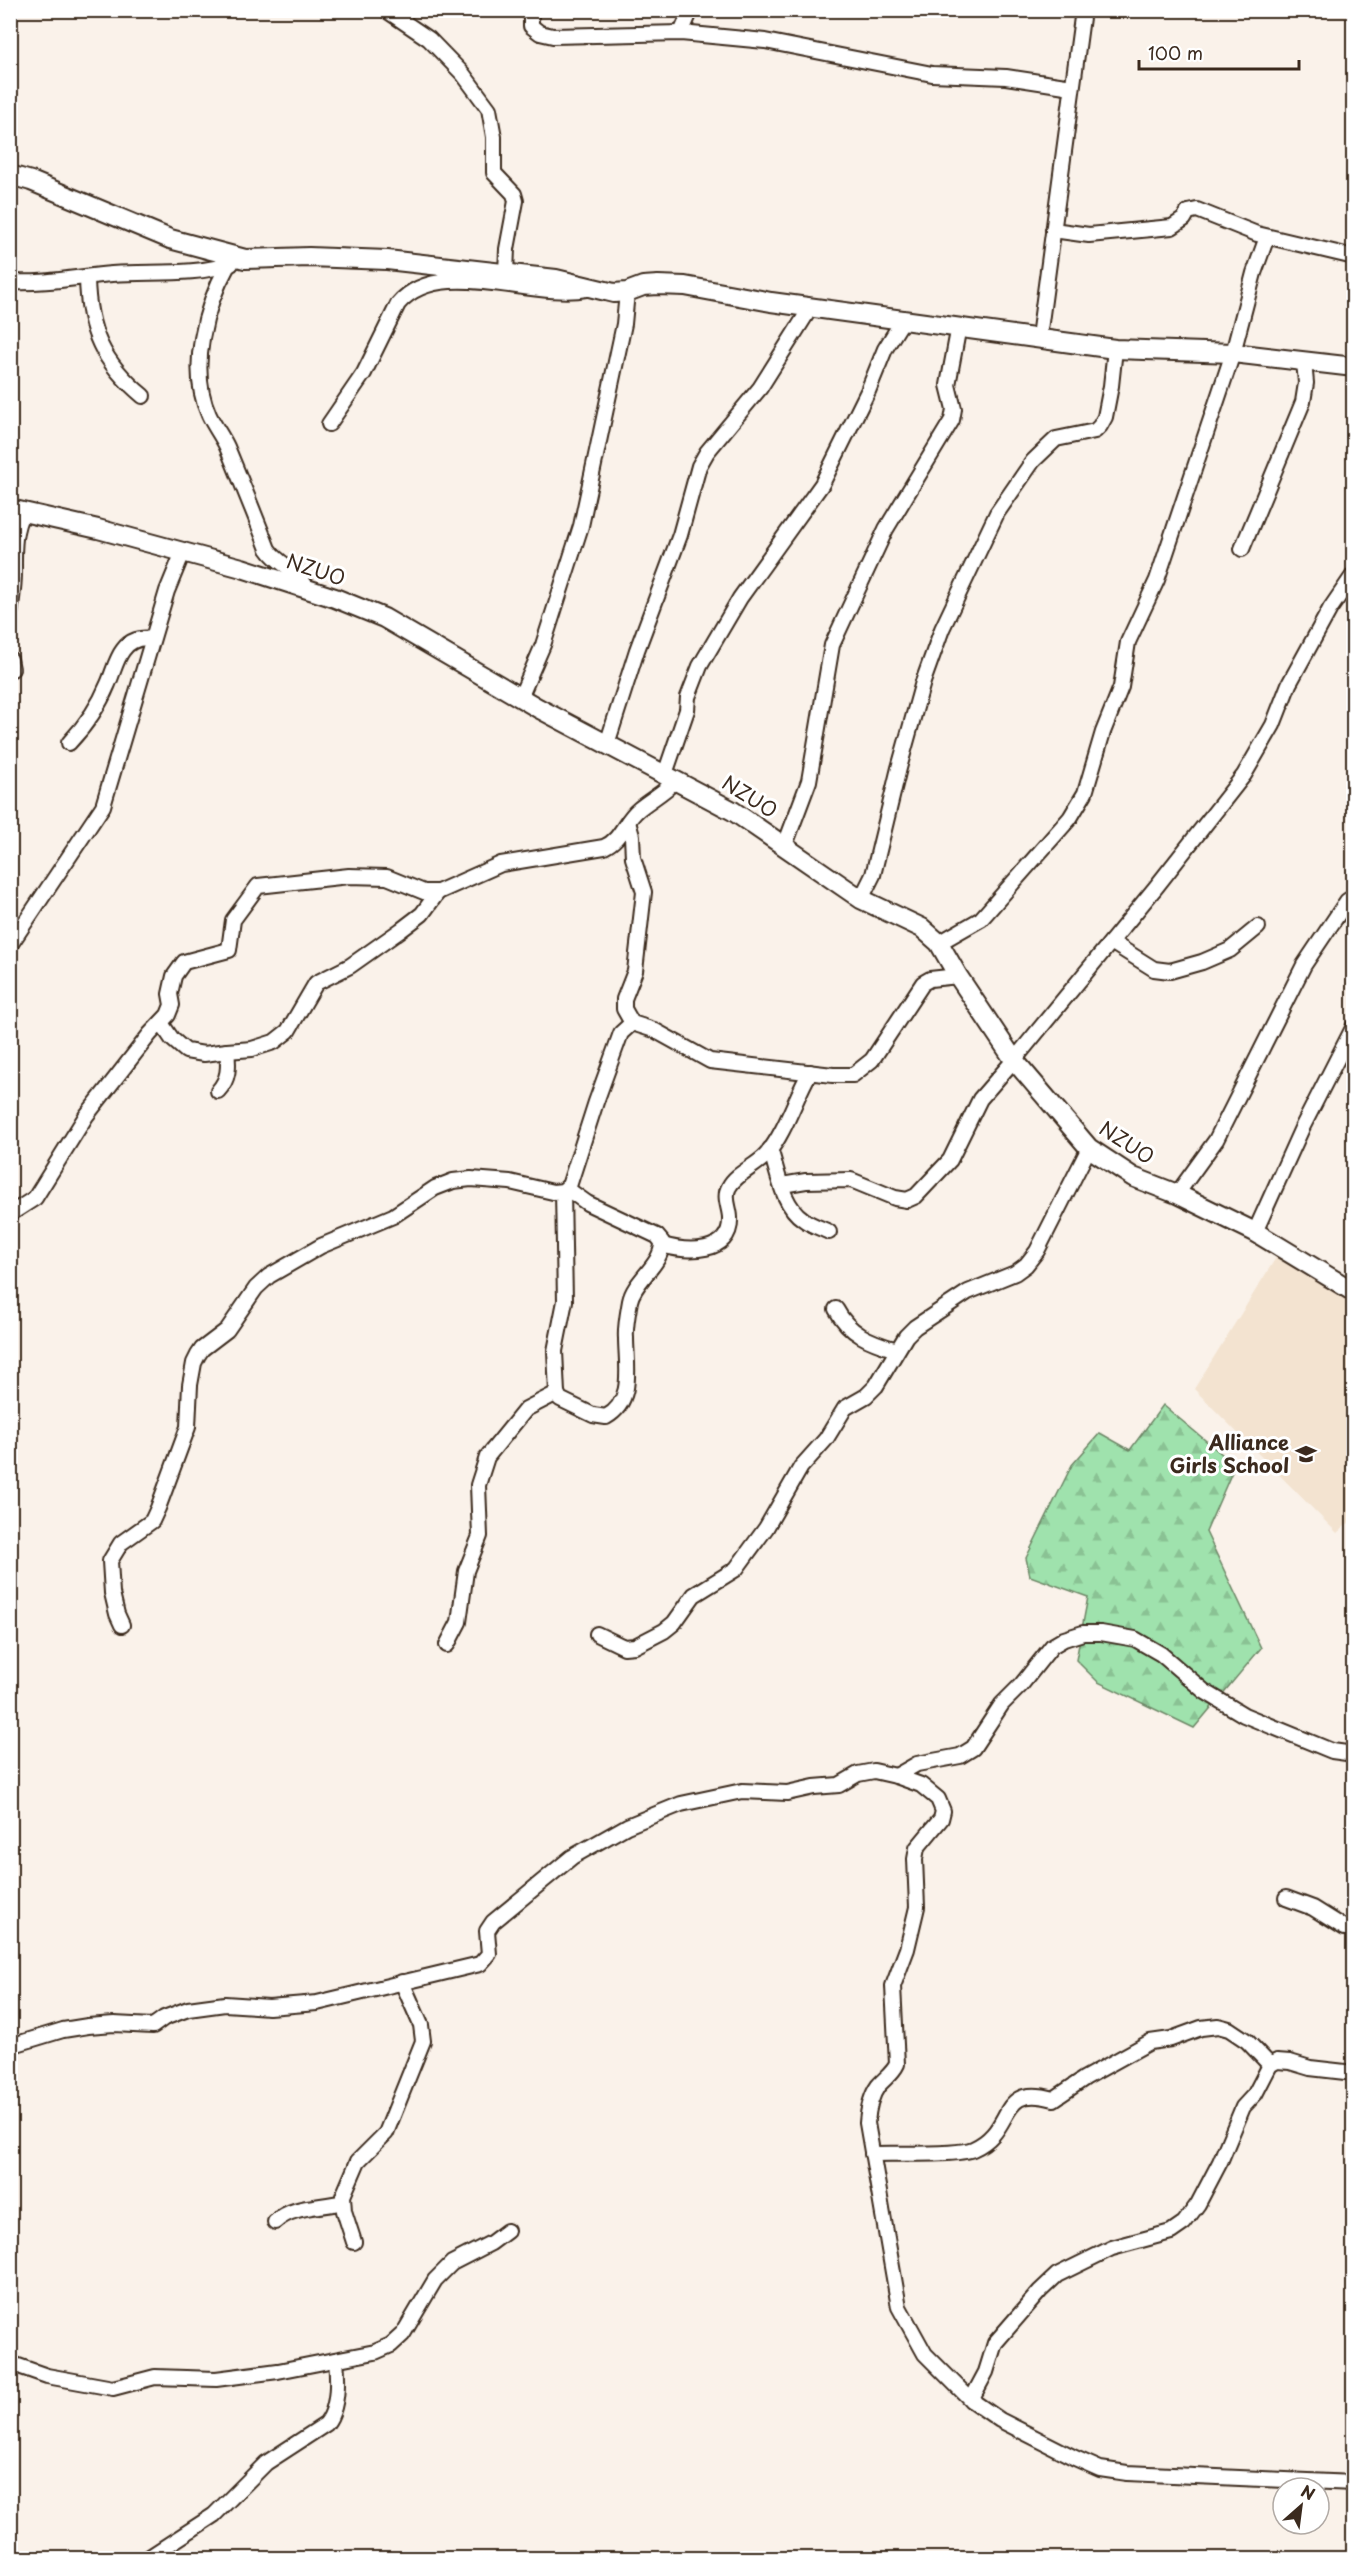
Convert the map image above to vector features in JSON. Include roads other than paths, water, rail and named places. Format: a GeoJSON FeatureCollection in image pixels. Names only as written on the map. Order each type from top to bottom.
{"type":"FeatureCollection","features":[{"type":"Feature","properties":{"kind":"street"},"geometry":{"type":"LineString","coordinates":[[386,10],[429,39],[463,74],[489,109],[494,137],[494,173],[514,194],[516,201],[507,249],[506,273]]}},
{"type":"Feature","properties":{"kind":"street"},"geometry":{"type":"LineString","coordinates":[[531,10],[531,26],[540,33],[553,36],[681,33],[765,40],[932,74],[1006,77],[1072,87]]}},
{"type":"Feature","properties":{"kind":"street"},"geometry":{"type":"LineString","coordinates":[[681,33],[691,10]]}},
{"type":"Feature","properties":{"kind":"street"},"geometry":{"type":"LineString","coordinates":[[1039,337],[1083,10]]}},
{"type":"Feature","properties":{"kind":"street"},"geometry":{"type":"LineString","coordinates":[[10,175],[31,181],[170,239],[236,262]]}},
{"type":"Feature","properties":{"kind":"street"},"geometry":{"type":"LineString","coordinates":[[1053,230],[1089,235],[1172,227],[1184,219],[1188,212],[1197,210],[1267,237],[1353,257]]}},
{"type":"Feature","properties":{"kind":"street"},"geometry":{"type":"LineString","coordinates":[[939,944],[981,919],[1070,818],[1085,793],[1103,732],[1121,687],[1128,642],[1157,580],[1233,353],[1254,273],[1267,237]]}},
{"type":"Feature","properties":{"kind":"street"},"geometry":{"type":"LineString","coordinates":[[10,282],[27,283],[112,274],[176,273],[236,262],[309,257],[387,260],[556,279],[589,288],[627,292],[643,286],[685,286],[811,307],[1115,349],[1233,353],[1353,367]]}},
{"type":"Feature","properties":{"kind":"street"},"geometry":{"type":"LineString","coordinates":[[236,262],[219,281],[202,333],[200,358],[202,389],[209,415],[222,435],[268,549],[274,558],[302,576],[307,589]]}},
{"type":"Feature","properties":{"kind":"street"},"geometry":{"type":"LineString","coordinates":[[87,278],[87,301],[99,345],[126,382],[143,396]]}},
{"type":"Feature","properties":{"kind":"street"},"geometry":{"type":"LineString","coordinates":[[329,424],[364,373],[398,304],[404,296],[419,287],[438,281],[504,284],[561,292],[589,288]]}},
{"type":"Feature","properties":{"kind":"street"},"geometry":{"type":"LineString","coordinates":[[520,698],[546,634],[581,526],[624,324],[627,292]]}},
{"type":"Feature","properties":{"kind":"street"},"geometry":{"type":"LineString","coordinates":[[607,744],[637,650],[680,535],[699,466],[707,452],[760,388],[811,307]]}},
{"type":"Feature","properties":{"kind":"street"},"geometry":{"type":"LineString","coordinates":[[10,1214],[35,1198],[86,1116],[171,1011],[171,984],[180,967],[190,958],[229,950],[233,920],[258,886],[349,876],[387,877],[424,892],[438,892],[501,864],[604,847],[614,843],[640,808],[667,789],[687,710],[688,697],[700,666],[740,598],[822,484],[868,392],[885,349],[903,320]]}},
{"type":"Feature","properties":{"kind":"street"},"geometry":{"type":"LineString","coordinates":[[785,845],[809,781],[832,645],[886,529],[952,420],[954,409],[948,385],[958,326]]}},
{"type":"Feature","properties":{"kind":"street"},"geometry":{"type":"LineString","coordinates":[[861,898],[873,875],[923,682],[942,629],[997,513],[1009,493],[1034,461],[1056,439],[1095,431],[1100,426],[1109,396],[1115,349]]}},
{"type":"Feature","properties":{"kind":"street"},"geometry":{"type":"LineString","coordinates":[[1242,549],[1303,402],[1306,383],[1304,362]]}},
{"type":"Feature","properties":{"kind":"street"},"geometry":{"type":"LineString","coordinates":[[10,614],[14,573],[13,556],[19,520],[17,511]]}},
{"type":"Feature","properties":{"kind":"street","name":"NZUO"},"geometry":{"type":"LineString","coordinates":[[17,511],[183,552],[307,589],[384,618],[520,698],[733,811],[861,898],[922,928],[939,944],[957,976],[1014,1060],[1089,1148],[1133,1177],[1177,1194],[1255,1232],[1353,1292]]}},
{"type":"Feature","properties":{"kind":"street"},"geometry":{"type":"LineString","coordinates":[[10,945],[103,806],[173,572],[183,552]]}},
{"type":"Feature","properties":{"kind":"street"},"geometry":{"type":"LineString","coordinates":[[782,1185],[806,1181],[851,1180],[895,1198],[907,1200],[916,1196],[950,1160],[980,1099],[1111,942],[1244,775],[1273,725],[1289,684],[1330,609],[1353,574]]}},
{"type":"Feature","properties":{"kind":"street"},"geometry":{"type":"LineString","coordinates":[[69,743],[94,711],[123,649],[140,638],[152,639]]}},
{"type":"Feature","properties":{"kind":"street"},"geometry":{"type":"LineString","coordinates":[[628,822],[632,836],[633,858],[644,892],[635,971],[624,999],[624,1009],[632,1023],[654,1030],[710,1061],[853,1075],[872,1060],[923,983],[930,979],[957,976]]}},
{"type":"Feature","properties":{"kind":"street"},"geometry":{"type":"LineString","coordinates":[[161,1023],[172,1039],[186,1051],[226,1052],[274,1042],[283,1036],[316,983],[350,966],[408,925],[422,914],[438,892]]}},
{"type":"Feature","properties":{"kind":"street"},"geometry":{"type":"LineString","coordinates":[[1177,1194],[1216,1140],[1304,965],[1347,901],[1353,896]]}},
{"type":"Feature","properties":{"kind":"street"},"geometry":{"type":"LineString","coordinates":[[1111,942],[1154,969],[1170,971],[1202,962],[1230,950],[1258,927]]}},
{"type":"Feature","properties":{"kind":"street"},"geometry":{"type":"LineString","coordinates":[[122,1625],[111,1593],[110,1560],[121,1543],[146,1528],[158,1508],[188,1427],[190,1385],[194,1363],[202,1349],[227,1330],[256,1288],[269,1276],[321,1246],[393,1216],[435,1188],[453,1181],[489,1180],[523,1184],[553,1192],[565,1190],[570,1186],[596,1102],[621,1033],[632,1023]]}},
{"type":"Feature","properties":{"kind":"street"},"geometry":{"type":"LineString","coordinates":[[1255,1232],[1302,1128],[1353,1026]]}},
{"type":"Feature","properties":{"kind":"street"},"geometry":{"type":"LineString","coordinates":[[218,1092],[228,1072],[226,1052]]}},
{"type":"Feature","properties":{"kind":"street"},"geometry":{"type":"LineString","coordinates":[[662,1245],[696,1251],[716,1245],[724,1239],[730,1228],[727,1195],[729,1186],[770,1149],[810,1072]]}},
{"type":"Feature","properties":{"kind":"street"},"geometry":{"type":"LineString","coordinates":[[597,1634],[624,1647],[635,1646],[664,1631],[674,1623],[694,1595],[736,1569],[766,1528],[801,1467],[826,1439],[845,1408],[866,1396],[876,1386],[897,1350],[915,1327],[968,1292],[1015,1273],[1026,1265],[1037,1251],[1089,1148]]}},
{"type":"Feature","properties":{"kind":"street"},"geometry":{"type":"LineString","coordinates":[[770,1149],[793,1210],[803,1220],[829,1232]]}},
{"type":"Feature","properties":{"kind":"street"},"geometry":{"type":"LineString","coordinates":[[565,1190],[657,1236],[662,1245],[661,1251],[632,1293],[625,1335],[629,1364],[625,1394],[612,1414],[602,1418],[570,1405],[560,1399],[557,1393],[555,1351],[565,1300],[565,1190]]}},
{"type":"Feature","properties":{"kind":"street"},"geometry":{"type":"LineString","coordinates":[[836,1309],[844,1324],[857,1335],[897,1350]]}},
{"type":"Feature","properties":{"kind":"street"},"geometry":{"type":"LineString","coordinates":[[447,1645],[459,1622],[466,1571],[480,1536],[478,1485],[487,1457],[526,1409],[557,1393]]}},
{"type":"Feature","properties":{"kind":"street"},"geometry":{"type":"LineString","coordinates":[[896,1776],[917,1764],[960,1756],[973,1748],[1002,1704],[1021,1686],[1052,1646],[1064,1639],[1083,1633],[1101,1633],[1135,1639],[1161,1654],[1204,1691],[1244,1715],[1332,1751],[1353,1754]]}},
{"type":"Feature","properties":{"kind":"street"},"geometry":{"type":"LineString","coordinates":[[10,2046],[63,2030],[88,2026],[114,2024],[153,2026],[164,2018],[188,2009],[225,2004],[269,2007],[317,2003],[480,1964],[489,1954],[487,1931],[492,1922],[572,1857],[627,1826],[681,1804],[742,1791],[787,1793],[814,1787],[839,1785],[858,1774],[874,1772],[896,1776],[921,1785],[938,1799],[943,1811],[941,1819],[917,1848],[915,1859],[917,1907],[907,1949],[893,1986],[897,2064],[894,2071],[877,2088],[869,2107],[867,2123],[899,2307],[925,2354],[971,2400],[1022,2432],[1100,2469],[1127,2473],[1353,2483]]}},
{"type":"Feature","properties":{"kind":"street"},"geometry":{"type":"LineString","coordinates":[[1286,1898],[1313,1908],[1345,1928],[1353,1928]]}},
{"type":"Feature","properties":{"kind":"street"},"geometry":{"type":"LineString","coordinates":[[354,2242],[343,2202],[350,2175],[358,2161],[386,2133],[423,2041],[421,2025],[402,1982]]}},
{"type":"Feature","properties":{"kind":"street"},"geometry":{"type":"LineString","coordinates":[[872,2154],[970,2150],[988,2142],[1012,2103],[1021,2098],[1032,2094],[1054,2099],[1085,2078],[1150,2042],[1171,2039],[1201,2028],[1218,2026],[1230,2030],[1247,2041],[1270,2065]]}},
{"type":"Feature","properties":{"kind":"street"},"geometry":{"type":"LineString","coordinates":[[971,2400],[986,2372],[995,2343],[1057,2275],[1112,2248],[1172,2232],[1184,2223],[1198,2204],[1220,2162],[1242,2107],[1255,2094],[1270,2065],[1276,2061],[1290,2062],[1310,2068],[1353,2073]]}},
{"type":"Feature","properties":{"kind":"street"},"geometry":{"type":"LineString","coordinates":[[276,2222],[284,2213],[343,2202]]}},
{"type":"Feature","properties":{"kind":"street"},"geometry":{"type":"LineString","coordinates":[[10,2364],[46,2376],[113,2388],[155,2377],[216,2379],[278,2372],[375,2352],[391,2345],[403,2334],[435,2280],[443,2272],[452,2264],[491,2243],[507,2231]]}},
{"type":"Feature","properties":{"kind":"street"},"geometry":{"type":"LineString","coordinates":[[148,2559],[214,2516],[266,2463],[326,2424],[331,2418],[334,2405],[338,2377],[336,2360]]}},
{"type":"Feature","properties":{"kind":"place","name":"Alliance Girls School"},"geometry":{"type":"Point","coordinates":[1306,1454]}}]}
